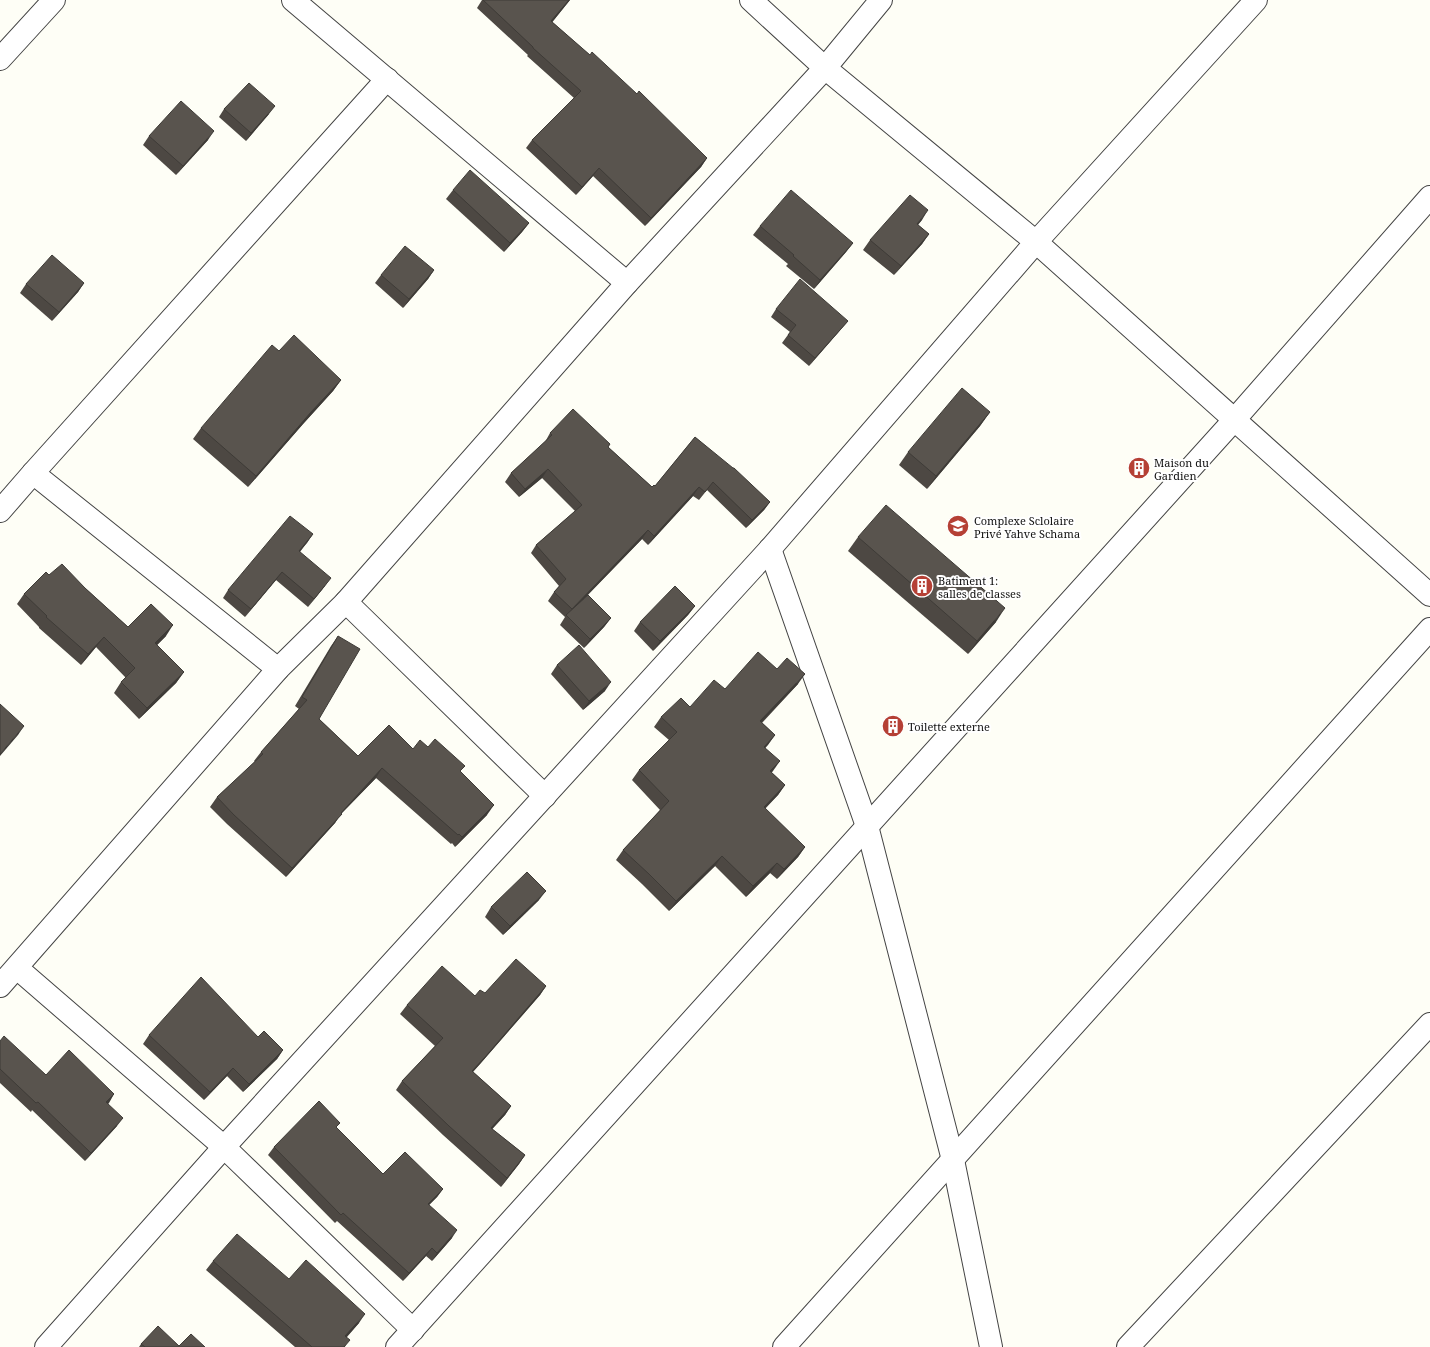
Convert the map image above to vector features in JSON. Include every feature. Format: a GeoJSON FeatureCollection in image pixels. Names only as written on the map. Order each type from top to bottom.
{"type":"FeatureCollection","features":[{"type":"Feature","properties":{"kind":"street"},"geometry":{"type":"LineString","coordinates":[[0,59],[54,0]]}},
{"type":"Feature","properties":{"kind":"street"},"geometry":{"type":"LineString","coordinates":[[294,0],[627,283]]}},
{"type":"Feature","properties":{"kind":"street"},"geometry":{"type":"LineString","coordinates":[[751,0],[825,68],[1036,242],[1430,595]]}},
{"type":"Feature","properties":{"kind":"street"},"geometry":{"type":"LineString","coordinates":[[0,986],[278,669],[346,602],[627,283],[825,68],[880,0]]}},
{"type":"Feature","properties":{"kind":"street"},"geometry":{"type":"LineString","coordinates":[[46,1347],[224,1147],[770,549],[1036,242],[1256,0]]}},
{"type":"Feature","properties":{"kind":"street"},"geometry":{"type":"LineString","coordinates":[[0,511],[33,472],[387,79]]}},
{"type":"Feature","properties":{"kind":"street"},"geometry":{"type":"LineString","coordinates":[[397,1347],[1235,419],[1430,198]]}},
{"type":"Feature","properties":{"kind":"street"},"geometry":{"type":"LineString","coordinates":[[33,472],[278,669]]}},
{"type":"Feature","properties":{"kind":"street"},"geometry":{"type":"LineString","coordinates":[[770,549],[867,826],[953,1160],[991,1347]]}},
{"type":"Feature","properties":{"kind":"street"},"geometry":{"type":"LineString","coordinates":[[346,602],[545,796]]}},
{"type":"Feature","properties":{"kind":"street"},"geometry":{"type":"LineString","coordinates":[[784,1347],[1430,629]]}},
{"type":"Feature","properties":{"kind":"street"},"geometry":{"type":"LineString","coordinates":[[17,968],[224,1147],[413,1330]]}},
{"type":"Feature","properties":{"kind":"street"},"geometry":{"type":"LineString","coordinates":[[1128,1347],[1430,1024]]}},
{"type":"Feature","properties":{"kind":"building"},"geometry":{"type":"Polygon","coordinates":[[[483,0],[569,0],[551,21],[590,55],[592,52],[637,94],[639,91],[707,158],[651,218],[599,168],[582,187],[532,140],[581,91],[483,0]]]}},
{"type":"Feature","properties":{"kind":"building"},"geometry":{"type":"Polygon","coordinates":[[[249,83],[275,106],[251,133],[224,109],[249,83]]]}},
{"type":"Feature","properties":{"kind":"building"},"geometry":{"type":"Polygon","coordinates":[[[181,101],[214,131],[183,166],[149,136],[181,101]]]}},
{"type":"Feature","properties":{"kind":"building"},"geometry":{"type":"Polygon","coordinates":[[[470,170],[529,223],[510,243],[453,190],[470,170]]]}},
{"type":"Feature","properties":{"kind":"building"},"geometry":{"type":"Polygon","coordinates":[[[791,190],[853,243],[820,280],[760,226],[791,190]]]}},
{"type":"Feature","properties":{"kind":"building"},"geometry":{"type":"Polygon","coordinates":[[[910,195],[928,210],[917,224],[929,234],[901,266],[870,240],[910,195]]]}},
{"type":"Feature","properties":{"kind":"building"},"geometry":{"type":"Polygon","coordinates":[[[405,246],[434,270],[409,299],[381,275],[405,246]]]}},
{"type":"Feature","properties":{"kind":"building"},"geometry":{"type":"Polygon","coordinates":[[[52,255],[84,283],[59,312],[26,284],[52,255]]]}},
{"type":"Feature","properties":{"kind":"building"},"geometry":{"type":"Polygon","coordinates":[[[800,279],[848,321],[815,358],[788,335],[796,325],[776,309],[800,279]]]}},
{"type":"Feature","properties":{"kind":"building"},"geometry":{"type":"Polygon","coordinates":[[[294,335],[341,380],[311,412],[256,476],[201,428],[272,345],[279,351],[294,335]]]}},
{"type":"Feature","properties":{"kind":"building"},"geometry":{"type":"Polygon","coordinates":[[[962,388],[990,412],[936,476],[908,452],[962,388]]]}},
{"type":"Feature","properties":{"kind":"building"},"geometry":{"type":"Polygon","coordinates":[[[573,409],[610,444],[608,447],[652,487],[654,485],[655,486],[695,437],[734,468],[770,502],[752,520],[713,482],[705,492],[699,487],[654,536],[648,530],[572,609],[554,592],[566,579],[536,545],[582,505],[548,469],[525,489],[511,473],[552,435],[550,433],[573,409]]]}},
{"type":"Feature","properties":{"kind":"building","name":"Batiment 1: salles de classes"},"geometry":{"type":"Polygon","coordinates":[[[886,505],[1005,608],[977,641],[858,537],[886,505]]]}},
{"type":"Feature","properties":{"kind":"building"},"geometry":{"type":"Polygon","coordinates":[[[290,516],[313,534],[299,551],[331,578],[314,599],[282,572],[251,609],[228,590],[290,516]]]}},
{"type":"Feature","properties":{"kind":"building"},"geometry":{"type":"Polygon","coordinates":[[[62,564],[85,588],[128,627],[151,604],[173,625],[155,643],[184,672],[147,708],[121,682],[135,668],[104,637],[88,654],[46,617],[47,616],[24,594],[46,572],[49,575],[62,564]]]}},
{"type":"Feature","properties":{"kind":"building"},"geometry":{"type":"Polygon","coordinates":[[[675,586],[695,606],[660,641],[640,622],[675,586]]]}},
{"type":"Feature","properties":{"kind":"building"},"geometry":{"type":"Polygon","coordinates":[[[588,595],[611,618],[590,639],[566,615],[588,595]]]}},
{"type":"Feature","properties":{"kind":"building"},"geometry":{"type":"Polygon","coordinates":[[[338,636],[360,649],[319,719],[358,756],[389,725],[413,749],[420,740],[428,747],[435,739],[465,766],[460,771],[494,805],[462,837],[382,768],[292,868],[234,815],[217,797],[263,754],[261,752],[307,700],[302,697],[338,636]]]}},
{"type":"Feature","properties":{"kind":"building"},"geometry":{"type":"Polygon","coordinates":[[[579,645],[611,682],[589,701],[557,665],[579,645]]]}},
{"type":"Feature","properties":{"kind":"building"},"geometry":{"type":"Polygon","coordinates":[[[758,652],[777,669],[787,658],[805,674],[760,721],[775,735],[764,747],[780,761],[770,771],[785,785],[764,807],[805,847],[784,869],[777,863],[753,886],[722,856],[676,901],[623,850],[669,801],[639,770],[677,732],[661,717],[681,698],[690,707],[714,680],[725,689],[758,652]]]}},
{"type":"Feature","properties":{"kind":"building"},"geometry":{"type":"Polygon","coordinates":[[[0,704],[24,726],[0,754],[0,704]]]}},
{"type":"Feature","properties":{"kind":"building"},"geometry":{"type":"Polygon","coordinates":[[[527,872],[546,891],[510,926],[491,907],[527,872]]]}},
{"type":"Feature","properties":{"kind":"building"},"geometry":{"type":"Polygon","coordinates":[[[516,959],[546,986],[472,1071],[511,1106],[491,1128],[525,1155],[507,1178],[402,1081],[443,1038],[407,1005],[442,966],[475,996],[480,990],[485,993],[516,959]]]}},
{"type":"Feature","properties":{"kind":"building"},"geometry":{"type":"Polygon","coordinates":[[[201,977],[258,1037],[264,1031],[283,1050],[249,1084],[233,1068],[210,1092],[149,1035],[201,977]]]}},
{"type":"Feature","properties":{"kind":"building"},"geometry":{"type":"Polygon","coordinates":[[[4,1036],[46,1075],[69,1050],[114,1094],[106,1102],[123,1118],[91,1153],[38,1102],[36,1103],[0,1069],[0,1041],[4,1036]]]}},
{"type":"Feature","properties":{"kind":"building"},"geometry":{"type":"Polygon","coordinates":[[[319,1101],[340,1123],[336,1127],[383,1174],[405,1152],[443,1189],[428,1204],[457,1230],[437,1253],[432,1248],[409,1273],[343,1213],[341,1215],[274,1147],[319,1101]]]}},
{"type":"Feature","properties":{"kind":"building"},"geometry":{"type":"Polygon","coordinates":[[[237,1234],[289,1279],[306,1260],[365,1314],[345,1336],[350,1340],[344,1347],[312,1347],[213,1261],[237,1234]]]}},
{"type":"Feature","properties":{"kind":"building"},"geometry":{"type":"Polygon","coordinates":[[[158,1326],[179,1346],[191,1334],[205,1347],[145,1347],[141,1344],[158,1326]]]}},
{"type":"Feature","properties":{"kind":"place","name":"Maison du Gardien"},"geometry":{"type":"Point","coordinates":[1139,468]}},
{"type":"Feature","properties":{"kind":"place","name":"Complexe Sclolaire Privé Yahve Schama"},"geometry":{"type":"Point","coordinates":[958,526]}},
{"type":"Feature","properties":{"kind":"place","name":"Batiment 1: salles de classes"},"geometry":{"type":"Point","coordinates":[922,586]}},
{"type":"Feature","properties":{"kind":"place","name":"Toilette externe"},"geometry":{"type":"Point","coordinates":[893,726]}}]}
